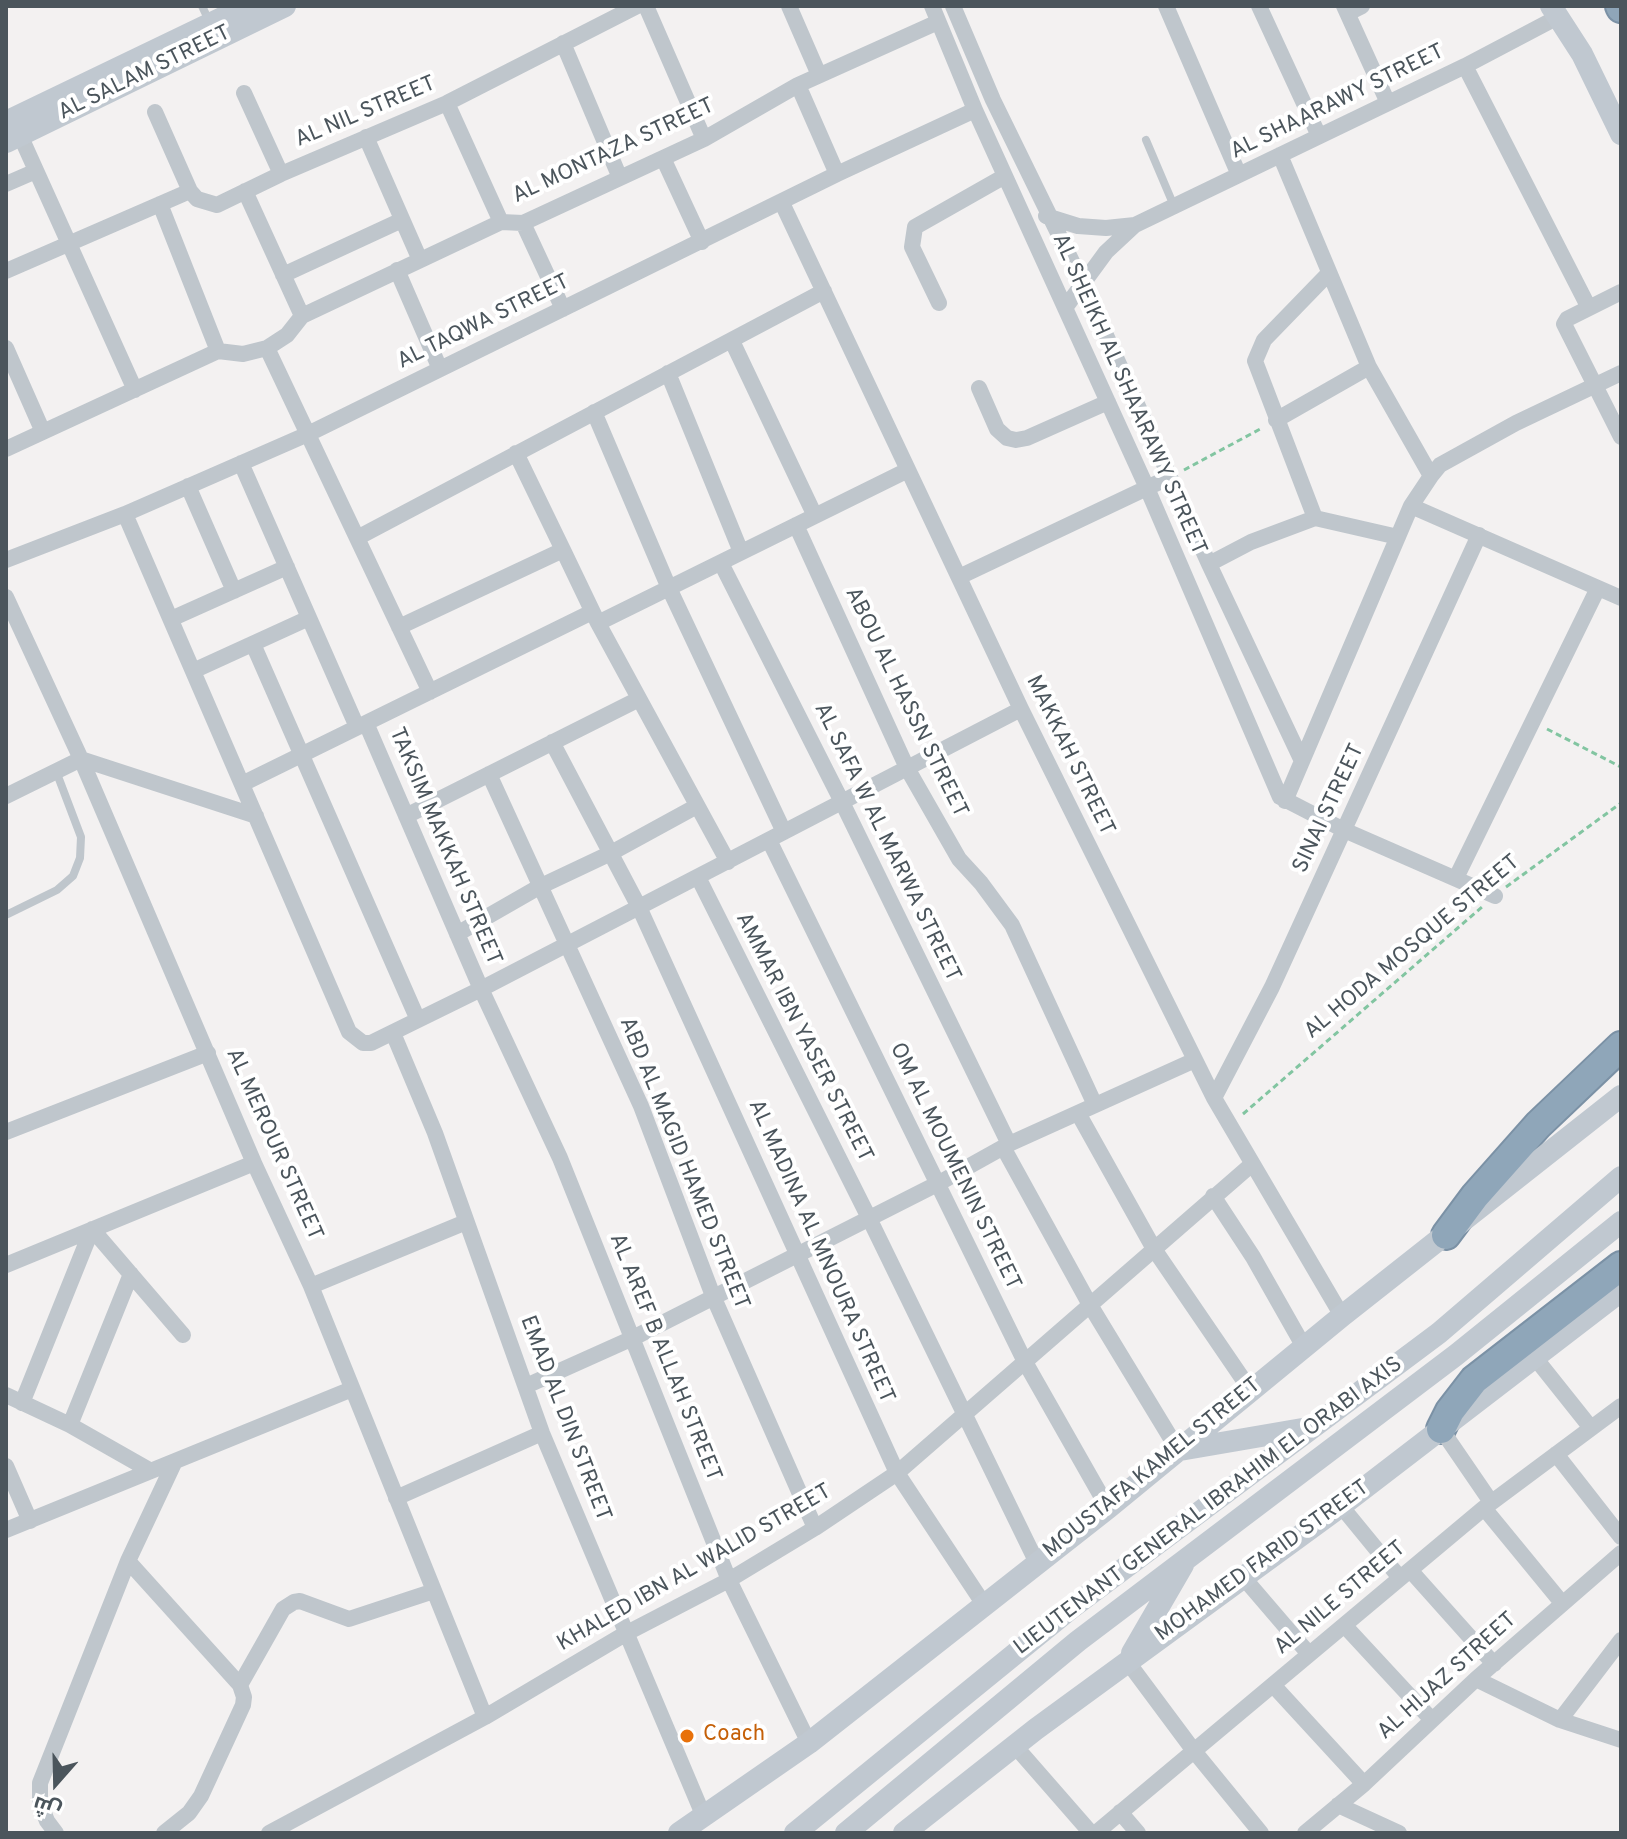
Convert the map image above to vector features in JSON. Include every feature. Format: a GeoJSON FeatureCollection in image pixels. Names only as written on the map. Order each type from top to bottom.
{"type":"FeatureCollection","features":[{"type":"Feature","properties":{"kind":"highway"},"geometry":{"type":"LineString","coordinates":[[1446,1235],[1475,1196],[1538,1125],[1621,1046]]}},
{"type":"Feature","properties":{"kind":"highway"},"geometry":{"type":"LineString","coordinates":[[1441,1429],[1455,1403],[1474,1380],[1621,1266]]}},
{"type":"Feature","properties":{"kind":"street","name":"AL SALAM STREET"},"geometry":{"type":"LineString","coordinates":[[11,133],[285,6]]}},
{"type":"Feature","properties":{"kind":"street","name":"AL NIL STREET"},"geometry":{"type":"LineString","coordinates":[[190,191],[197,199],[217,205],[447,103],[637,6]]}},
{"type":"Feature","properties":{"kind":"street"},"geometry":{"type":"LineString","coordinates":[[646,6],[704,139]]}},
{"type":"Feature","properties":{"kind":"street"},"geometry":{"type":"LineString","coordinates":[[789,6],[819,75]]}},
{"type":"Feature","properties":{"kind":"street","name":"AL SHEIKH AL SHAARAWY STREET"},"geometry":{"type":"LineString","coordinates":[[932,6],[975,110],[1147,488],[1280,797],[1285,801]]}},
{"type":"Feature","properties":{"kind":"street","name":"AL SHEIKH AL SHAARAWY STREET"},"geometry":{"type":"LineString","coordinates":[[953,6],[993,100],[1082,282],[1302,761]]}},
{"type":"Feature","properties":{"kind":"street"},"geometry":{"type":"LineString","coordinates":[[1166,6],[1239,175]]}},
{"type":"Feature","properties":{"kind":"street"},"geometry":{"type":"LineString","coordinates":[[1259,6],[1319,136]]}},
{"type":"Feature","properties":{"kind":"street"},"geometry":{"type":"LineString","coordinates":[[1351,8],[1388,103]]}},
{"type":"Feature","properties":{"kind":"street","name":"AL SALAM STREET"},"geometry":{"type":"LineString","coordinates":[[11,133],[223,11]]}},
{"type":"Feature","properties":{"kind":"street"},"geometry":{"type":"LineString","coordinates":[[1555,12],[1582,54],[1621,134]]}},
{"type":"Feature","properties":{"kind":"street","name":"AL SHAARAWY STREET"},"geometry":{"type":"LineString","coordinates":[[1065,308],[1106,252],[1135,225],[1465,66],[1555,12]]}},
{"type":"Feature","properties":{"kind":"street","name":"AL MONTAZA STREET"},"geometry":{"type":"LineString","coordinates":[[267,348],[287,335],[302,316],[501,222],[523,223],[704,139],[798,85],[938,22]]}},
{"type":"Feature","properties":{"kind":"street"},"geometry":{"type":"LineString","coordinates":[[563,43],[620,178]]}},
{"type":"Feature","properties":{"kind":"street"},"geometry":{"type":"LineString","coordinates":[[1465,66],[1589,308]]}},
{"type":"Feature","properties":{"kind":"street"},"geometry":{"type":"LineString","coordinates":[[798,85],[837,174]]}},
{"type":"Feature","properties":{"kind":"street"},"geometry":{"type":"LineString","coordinates":[[244,93],[281,174]]}},
{"type":"Feature","properties":{"kind":"street"},"geometry":{"type":"LineString","coordinates":[[447,103],[501,222]]}},
{"type":"Feature","properties":{"kind":"street","name":"AL TAQWA STREET"},"geometry":{"type":"LineString","coordinates":[[6,560],[125,514],[308,434],[837,174],[975,110]]}},
{"type":"Feature","properties":{"kind":"street"},"geometry":{"type":"LineString","coordinates":[[6,271],[190,191],[155,112]]}},
{"type":"Feature","properties":{"kind":"street"},"geometry":{"type":"LineString","coordinates":[[11,133],[36,171],[135,390]]}},
{"type":"Feature","properties":{"kind":"street"},"geometry":{"type":"LineString","coordinates":[[366,137],[420,260]]}},
{"type":"Feature","properties":{"kind":"street"},"geometry":{"type":"LineString","coordinates":[[1280,155],[1369,367],[1431,476]]}},
{"type":"Feature","properties":{"kind":"street"},"geometry":{"type":"LineString","coordinates":[[663,158],[702,242]]}},
{"type":"Feature","properties":{"kind":"street"},"geometry":{"type":"LineString","coordinates":[[6,184],[36,171]]}},
{"type":"Feature","properties":{"kind":"street"},"geometry":{"type":"LineString","coordinates":[[939,303],[912,247],[915,227],[1005,176]]}},
{"type":"Feature","properties":{"kind":"street"},"geometry":{"type":"LineString","coordinates":[[245,191],[302,316]]}},
{"type":"Feature","properties":{"kind":"street","name":"MAKKAH STREET"},"geometry":{"type":"LineString","coordinates":[[782,203],[1021,709],[1214,1098],[1342,1316]]}},
{"type":"Feature","properties":{"kind":"street"},"geometry":{"type":"LineString","coordinates":[[160,204],[218,351]]}},
{"type":"Feature","properties":{"kind":"street","name":"AL SHAARAWY STREET"},"geometry":{"type":"LineString","coordinates":[[1019,204],[1050,219],[1078,226],[1106,228],[1135,225]]}},
{"type":"Feature","properties":{"kind":"street"},"geometry":{"type":"LineString","coordinates":[[283,275],[402,220]]}},
{"type":"Feature","properties":{"kind":"street"},"geometry":{"type":"LineString","coordinates":[[523,223],[563,309]]}},
{"type":"Feature","properties":{"kind":"street"},"geometry":{"type":"LineString","coordinates":[[397,270],[440,369]]}},
{"type":"Feature","properties":{"kind":"street"},"geometry":{"type":"LineString","coordinates":[[1315,518],[1255,361],[1258,350],[1329,273]]}},
{"type":"Feature","properties":{"kind":"street"},"geometry":{"type":"LineString","coordinates":[[357,538],[824,291]]}},
{"type":"Feature","properties":{"kind":"street"},"geometry":{"type":"LineString","coordinates":[[1621,292],[1567,319],[1564,324],[1621,437]]}},
{"type":"Feature","properties":{"kind":"street"},"geometry":{"type":"LineString","coordinates":[[732,341],[815,516]]}},
{"type":"Feature","properties":{"kind":"street"},"geometry":{"type":"LineString","coordinates":[[6,348],[43,432]]}},
{"type":"Feature","properties":{"kind":"street"},"geometry":{"type":"LineString","coordinates":[[6,449],[218,351],[243,354],[267,348],[430,692]]}},
{"type":"Feature","properties":{"kind":"street"},"geometry":{"type":"LineString","coordinates":[[1276,420],[1369,367]]}},
{"type":"Feature","properties":{"kind":"street"},"geometry":{"type":"LineString","coordinates":[[668,373],[741,552]]}},
{"type":"Feature","properties":{"kind":"street"},"geometry":{"type":"LineString","coordinates":[[1495,896],[1285,801],[1411,506],[1431,476],[1440,465],[1516,423],[1621,373]]}},
{"type":"Feature","properties":{"kind":"street"},"geometry":{"type":"LineString","coordinates":[[979,388],[997,429],[1007,438],[1016,440],[1108,402]]}},
{"type":"Feature","properties":{"kind":"street"},"geometry":{"type":"LineString","coordinates":[[594,412],[669,588],[784,832]]}},
{"type":"Feature","properties":{"kind":"street"},"geometry":{"type":"LineString","coordinates":[[516,453],[595,618],[728,862]]}},
{"type":"Feature","properties":{"kind":"street","name":"TAKSIM MAKKAH STREET"},"geometry":{"type":"LineString","coordinates":[[241,463],[309,618],[406,816],[481,989]]}},
{"type":"Feature","properties":{"kind":"street"},"geometry":{"type":"LineString","coordinates":[[242,784],[430,692],[669,588],[908,470]]}},
{"type":"Feature","properties":{"kind":"street"},"geometry":{"type":"LineString","coordinates":[[959,577],[1170,477]]}},
{"type":"Feature","properties":{"kind":"street"},"geometry":{"type":"LineString","coordinates":[[188,486],[234,591]]}},
{"type":"Feature","properties":{"kind":"street"},"geometry":{"type":"LineString","coordinates":[[1411,506],[1621,598]]}},
{"type":"Feature","properties":{"kind":"street"},"geometry":{"type":"LineString","coordinates":[[125,514],[349,1032],[363,1043],[371,1043],[393,1033],[566,946],[1021,709]]}},
{"type":"Feature","properties":{"kind":"street"},"geometry":{"type":"LineString","coordinates":[[1209,564],[1251,542],[1315,518],[1398,537]]}},
{"type":"Feature","properties":{"kind":"street","name":"ABOU AL HASSN STREET"},"geometry":{"type":"LineString","coordinates":[[796,525],[907,768],[959,859],[1012,925],[1095,1105]]}},
{"type":"Feature","properties":{"kind":"street","name":"SINAI STREET"},"geometry":{"type":"LineString","coordinates":[[1214,1098],[1272,987],[1479,535]]}},
{"type":"Feature","properties":{"kind":"street"},"geometry":{"type":"LineString","coordinates":[[399,627],[563,550]]}},
{"type":"Feature","properties":{"kind":"street","name":"AL SAFA W AL MARWA STREET"},"geometry":{"type":"LineString","coordinates":[[721,563],[842,802],[1006,1146],[1090,1305],[1178,1450]]}},
{"type":"Feature","properties":{"kind":"street"},"geometry":{"type":"LineString","coordinates":[[171,619],[287,567]]}},
{"type":"Feature","properties":{"kind":"street"},"geometry":{"type":"LineString","coordinates":[[1456,878],[1598,588]]}},
{"type":"Feature","properties":{"kind":"street","name":"AL MEROUR STREET"},"geometry":{"type":"LineString","coordinates":[[6,597],[81,759],[254,1163],[311,1286],[485,1717]]}},
{"type":"Feature","properties":{"kind":"street"},"geometry":{"type":"LineString","coordinates":[[193,671],[309,618]]}},
{"type":"Feature","properties":{"kind":"street"},"geometry":{"type":"LineString","coordinates":[[253,644],[418,1020]]}},
{"type":"Feature","properties":{"kind":"street"},"geometry":{"type":"LineString","coordinates":[[406,816],[639,699]]}},
{"type":"Feature","properties":{"kind":"street","name":"AL MADINA AL MNOURA STREET"},"geometry":{"type":"LineString","coordinates":[[552,742],[639,907],[897,1473],[983,1603]]}},
{"type":"Feature","properties":{"kind":"street"},"geometry":{"type":"LineString","coordinates":[[6,796],[81,759],[256,816]]}},
{"type":"Feature","properties":{"kind":"street","name":"ABD AL MAGID HAMED STREET"},"geometry":{"type":"LineString","coordinates":[[489,774],[641,1106],[713,1296],[815,1528]]}},
{"type":"Feature","properties":{"kind":"street"},"geometry":{"type":"LineString","coordinates":[[457,934],[539,887],[611,853],[697,806]]}},
{"type":"Feature","properties":{"kind":"street","name":"OM AL MOUMENIN STREET"},"geometry":{"type":"LineString","coordinates":[[769,840],[1025,1362],[1108,1508]]}},
{"type":"Feature","properties":{"kind":"street","name":"AMMAR IBN YASER STREET"},"geometry":{"type":"LineString","coordinates":[[698,877],[1037,1563]]}},
{"type":"Feature","properties":{"kind":"street","name":"AL AREF B ALLAH STREET"},"geometry":{"type":"LineString","coordinates":[[481,989],[560,1158],[729,1580],[809,1743]]}},
{"type":"Feature","properties":{"kind":"street","name":"EMAD AL DIN STREET"},"geometry":{"type":"LineString","coordinates":[[393,1033],[435,1133],[542,1433],[704,1817]]}},
{"type":"Feature","properties":{"kind":"street"},"geometry":{"type":"LineString","coordinates":[[6,1132],[208,1053]]}},
{"type":"Feature","properties":{"kind":"street"},"geometry":{"type":"LineString","coordinates":[[526,1386],[633,1338],[1006,1146],[1195,1060]]}},
{"type":"Feature","properties":{"kind":"street","name":"MOUSTAFA KAMEL STREET"},"geometry":{"type":"LineString","coordinates":[[679,1833],[809,1743],[983,1603],[1108,1508],[1342,1316],[1621,1096]]}},
{"type":"Feature","properties":{"kind":"street"},"geometry":{"type":"LineString","coordinates":[[1078,1113],[1154,1249],[1251,1391]]}},
{"type":"Feature","properties":{"kind":"street"},"geometry":{"type":"LineString","coordinates":[[6,1265],[254,1163]]}},
{"type":"Feature","properties":{"kind":"street","name":"KHALED IBN AL WALID STREET"},"geometry":{"type":"LineString","coordinates":[[269,1833],[485,1717],[625,1634],[729,1580],[897,1473],[1251,1165]]}},
{"type":"Feature","properties":{"kind":"street","name":"LIEUTENANT GENERAL IBRAHIM EL ORABI AXIS"},"geometry":{"type":"LineString","coordinates":[[795,1833],[1070,1609],[1439,1333],[1621,1177]]}},
{"type":"Feature","properties":{"kind":"street"},"geometry":{"type":"LineString","coordinates":[[1213,1196],[1253,1257],[1304,1347]]}},
{"type":"Feature","properties":{"kind":"street"},"geometry":{"type":"LineString","coordinates":[[311,1286],[466,1222]]}},
{"type":"Feature","properties":{"kind":"street","name":"LIEUTENANT GENERAL IBRAHIM EL ORABI AXIS"},"geometry":{"type":"LineString","coordinates":[[846,1833],[1034,1676],[1456,1355],[1621,1222]]}},
{"type":"Feature","properties":{"kind":"street"},"geometry":{"type":"LineString","coordinates":[[92,1229],[183,1335]]}},
{"type":"Feature","properties":{"kind":"street"},"geometry":{"type":"LineString","coordinates":[[22,1403],[92,1229]]}},
{"type":"Feature","properties":{"kind":"street"},"geometry":{"type":"LineString","coordinates":[[70,1425],[131,1274]]}},
{"type":"Feature","properties":{"kind":"street","name":"MOHAMED FARID STREET"},"geometry":{"type":"LineString","coordinates":[[916,1829],[1015,1746],[1341,1506],[1621,1291]]}},
{"type":"Feature","properties":{"kind":"street"},"geometry":{"type":"LineString","coordinates":[[1536,1359],[1591,1428]]}},
{"type":"Feature","properties":{"kind":"street"},"geometry":{"type":"LineString","coordinates":[[6,1530],[352,1389]]}},
{"type":"Feature","properties":{"kind":"street"},"geometry":{"type":"LineString","coordinates":[[6,1395],[70,1425],[151,1471]]}},
{"type":"Feature","properties":{"kind":"street","name":"AL NILE STREET"},"geometry":{"type":"LineString","coordinates":[[1093,1833],[1488,1505],[1621,1406]]}},
{"type":"Feature","properties":{"kind":"street"},"geometry":{"type":"LineString","coordinates":[[1178,1450],[1313,1427]]}},
{"type":"Feature","properties":{"kind":"street"},"geometry":{"type":"LineString","coordinates":[[1441,1429],[1488,1505],[1562,1603]]}},
{"type":"Feature","properties":{"kind":"street"},"geometry":{"type":"LineString","coordinates":[[396,1498],[542,1433]]}},
{"type":"Feature","properties":{"kind":"street"},"geometry":{"type":"LineString","coordinates":[[1556,1454],[1621,1537]]}},
{"type":"Feature","properties":{"kind":"street"},"geometry":{"type":"LineString","coordinates":[[56,1833],[40,1803],[40,1783],[128,1561],[175,1461]]}},
{"type":"Feature","properties":{"kind":"street"},"geometry":{"type":"LineString","coordinates":[[6,1466],[30,1521]]}},
{"type":"Feature","properties":{"kind":"street"},"geometry":{"type":"LineString","coordinates":[[1341,1506],[1494,1664]]}},
{"type":"Feature","properties":{"kind":"street","name":"AL HIJAZ STREET"},"geometry":{"type":"LineString","coordinates":[[1305,1833],[1364,1784],[1476,1679],[1621,1553]]}},
{"type":"Feature","properties":{"kind":"street"},"geometry":{"type":"LineString","coordinates":[[1188,1556],[1127,1661],[1194,1751],[1261,1833]]}},
{"type":"Feature","properties":{"kind":"street"},"geometry":{"type":"LineString","coordinates":[[128,1561],[240,1685],[244,1697],[201,1796],[189,1813],[164,1833]]}},
{"type":"Feature","properties":{"kind":"street"},"geometry":{"type":"LineString","coordinates":[[1243,1577],[1309,1654]]}},
{"type":"Feature","properties":{"kind":"street"},"geometry":{"type":"LineString","coordinates":[[240,1685],[283,1609],[294,1602],[300,1601],[349,1619],[434,1591]]}},
{"type":"Feature","properties":{"kind":"street"},"geometry":{"type":"LineString","coordinates":[[1344,1625],[1432,1720]]}},
{"type":"Feature","properties":{"kind":"street"},"geometry":{"type":"LineString","coordinates":[[1560,1720],[1621,1640]]}},
{"type":"Feature","properties":{"kind":"street"},"geometry":{"type":"LineString","coordinates":[[1476,1679],[1560,1720],[1621,1740]]}},
{"type":"Feature","properties":{"kind":"street"},"geometry":{"type":"LineString","coordinates":[[1273,1685],[1364,1784]]}},
{"type":"Feature","properties":{"kind":"street"},"geometry":{"type":"LineString","coordinates":[[1015,1746],[1093,1833]]}},
{"type":"Feature","properties":{"kind":"street"},"geometry":{"type":"LineString","coordinates":[[1338,1805],[1399,1833]]}},
{"type":"Feature","properties":{"kind":"street"},"geometry":{"type":"LineString","coordinates":[[1120,1812],[1138,1833]]}},
{"type":"Feature","properties":{"kind":"lane"},"geometry":{"type":"LineString","coordinates":[[1146,140],[1174,206]]}},
{"type":"Feature","properties":{"kind":"lane"},"geometry":{"type":"LineString","coordinates":[[6,915],[57,890],[73,876],[80,858],[81,837],[56,771]]}},
{"type":"Feature","properties":{"kind":"path"},"geometry":{"type":"LineString","coordinates":[[1170,477],[1276,420]]}},
{"type":"Feature","properties":{"kind":"path"},"geometry":{"type":"LineString","coordinates":[[1533,721],[1621,767]]}},
{"type":"Feature","properties":{"kind":"path","name":"AL HODA MOSQUE STREET"},"geometry":{"type":"LineString","coordinates":[[1230,1124],[1495,896],[1621,803]]}},
{"type":"Feature","properties":{"kind":"place","name":"Coach"},"geometry":{"type":"Point","coordinates":[687,1736]}}]}
